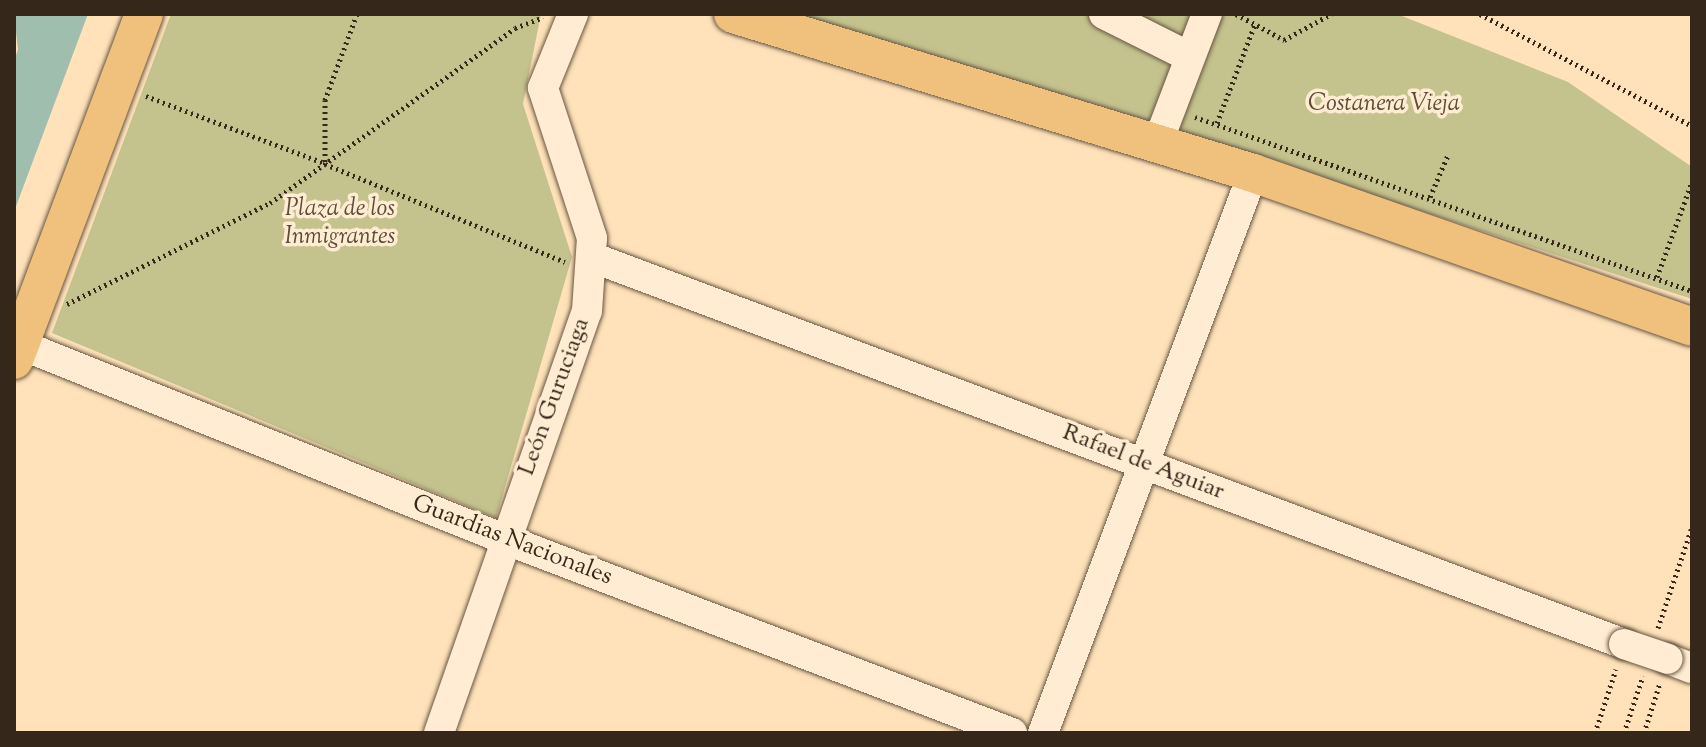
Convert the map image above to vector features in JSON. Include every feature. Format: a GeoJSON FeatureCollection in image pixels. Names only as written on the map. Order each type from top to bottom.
{"type":"FeatureCollection","features":[{"type":"Feature","properties":{"kind":"main road"},"geometry":{"type":"LineString","coordinates":[[19,342],[144,14]]}},
{"type":"Feature","properties":{"kind":"main road"},"geometry":{"type":"LineString","coordinates":[[733,14],[1253,173],[1692,327]]}},
{"type":"Feature","properties":{"kind":"street","name":"León Guruciaga"},"geometry":{"type":"LineString","coordinates":[[439,733],[504,539],[587,311],[592,265],[543,88],[573,14]]}},
{"type":"Feature","properties":{"kind":"street"},"geometry":{"type":"LineString","coordinates":[[1104,14],[1188,56]]}},
{"type":"Feature","properties":{"kind":"street"},"geometry":{"type":"LineString","coordinates":[[1158,142],[1188,56],[1207,14]]}},
{"type":"Feature","properties":{"kind":"street"},"geometry":{"type":"LineString","coordinates":[[1043,733],[1147,464],[1253,173]]}},
{"type":"Feature","properties":{"kind":"street","name":"Rafael de Aguiar"},"geometry":{"type":"LineString","coordinates":[[592,265],[1147,464],[1680,664]]}},
{"type":"Feature","properties":{"kind":"street","name":"Guardias Nacionales"},"geometry":{"type":"LineString","coordinates":[[19,342],[504,539],[1012,733]]}},
{"type":"Feature","properties":{"kind":"path"},"geometry":{"type":"LineString","coordinates":[[325,164],[325,100],[357,14]]}},
{"type":"Feature","properties":{"kind":"path"},"geometry":{"type":"LineString","coordinates":[[19,342],[270,203],[515,28],[552,14]]}},
{"type":"Feature","properties":{"kind":"path"},"geometry":{"type":"LineString","coordinates":[[1236,14],[1284,40],[1331,14]]}},
{"type":"Feature","properties":{"kind":"path"},"geometry":{"type":"LineString","coordinates":[[1480,14],[1692,126]]}},
{"type":"Feature","properties":{"kind":"path"},"geometry":{"type":"LineString","coordinates":[[1217,123],[1255,24]]}},
{"type":"Feature","properties":{"kind":"path"},"geometry":{"type":"LineString","coordinates":[[117,85],[592,265]]}},
{"type":"Feature","properties":{"kind":"path"},"geometry":{"type":"LineString","coordinates":[[1430,197],[1448,155]]}},
{"type":"Feature","properties":{"kind":"path"},"geometry":{"type":"LineString","coordinates":[[1657,277],[1692,182]]}},
{"type":"Feature","properties":{"kind":"path"},"geometry":{"type":"LineString","coordinates":[[1595,733],[1624,644]]}},
{"type":"Feature","properties":{"kind":"path"},"geometry":{"type":"LineString","coordinates":[[1644,733],[1680,664]]}},
{"type":"Feature","properties":{"kind":"green space","name":"Plaza de los Inmigrantes"},"geometry":{"type":"Polygon","coordinates":[[[171,14],[541,14],[523,104],[572,257],[496,518],[52,333],[171,14]]]}},
{"type":"Feature","properties":{"kind":"green space","name":"Costanera Vieja"},"geometry":{"type":"Polygon","coordinates":[[[767,14],[1397,14],[1568,82],[1692,167],[1692,299],[1245,154],[767,14]]]}},
{"type":"Feature","properties":{"kind":"shaded area"},"geometry":{"type":"Polygon","coordinates":[[[14,14],[88,14],[15,209],[14,60],[18,50],[14,14]]]}}]}
